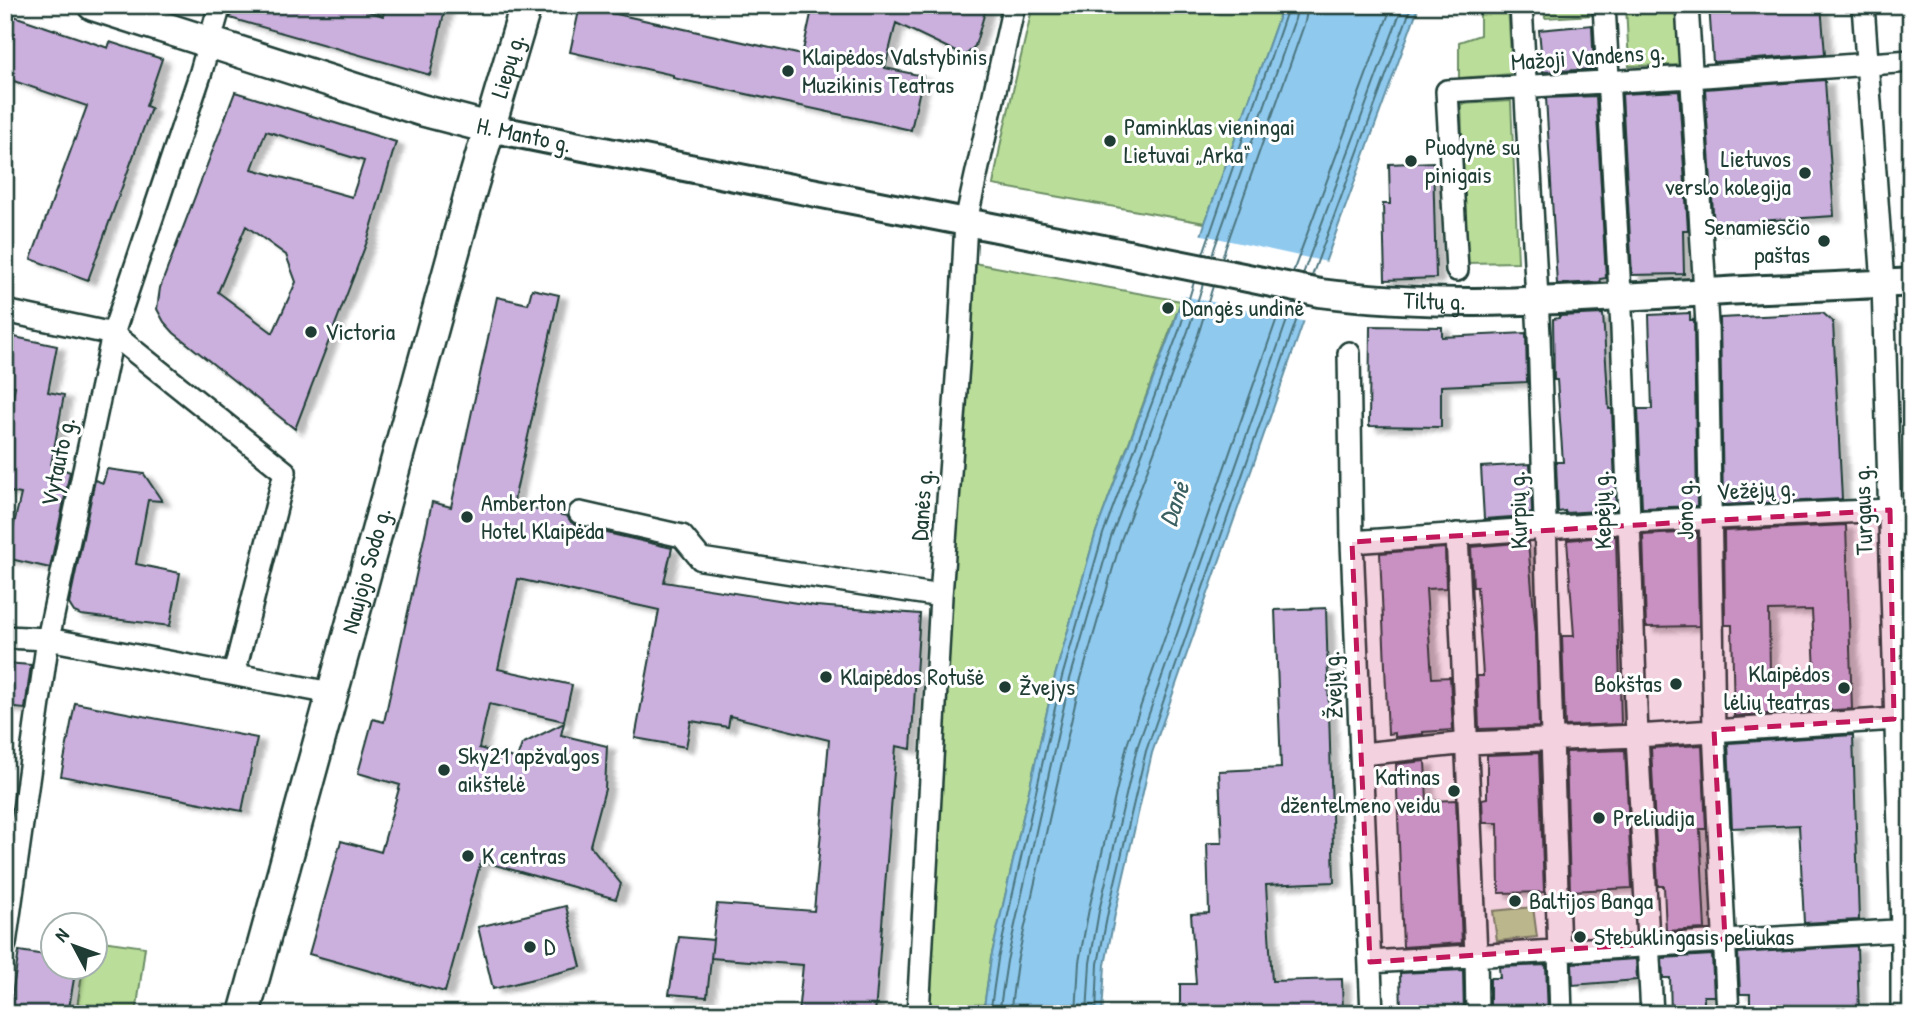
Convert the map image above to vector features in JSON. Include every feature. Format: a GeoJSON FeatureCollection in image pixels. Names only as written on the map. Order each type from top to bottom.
{"type":"FeatureCollection","features":[{"type":"Feature","properties":{"kind":"main road","name":"H. Manto g."},"geometry":{"type":"LineString","coordinates":[[93,5],[421,110],[490,128]]}},
{"type":"Feature","properties":{"kind":"main road","name":"Liepų g."},"geometry":{"type":"LineString","coordinates":[[490,128],[526,5]]}},
{"type":"Feature","properties":{"kind":"main road","name":"Naujojo Sodo g."},"geometry":{"type":"LineString","coordinates":[[244,1014],[490,128]]}},
{"type":"Feature","properties":{"kind":"street","name":"Vytauto g."},"geometry":{"type":"LineString","coordinates":[[6,944],[48,639],[113,334],[210,44],[219,5]]}},
{"type":"Feature","properties":{"kind":"street","name":"Danės g."},"geometry":{"type":"LineString","coordinates":[[918,1014],[941,596],[961,337],[966,221],[1014,5]]}},
{"type":"Feature","properties":{"kind":"street","name":"Kurpių g."},"geometry":{"type":"LineString","coordinates":[[1521,5],[1536,300],[1562,1014]]}},
{"type":"Feature","properties":{"kind":"street","name":"Kepėjų g."},"geometry":{"type":"LineString","coordinates":[[1605,5],[1652,1014]]}},
{"type":"Feature","properties":{"kind":"street","name":"Jono g."},"geometry":{"type":"LineString","coordinates":[[1687,5],[1705,292],[1712,518],[1714,730],[1728,1014]]}},
{"type":"Feature","properties":{"kind":"street","name":"Turgaus g."},"geometry":{"type":"LineString","coordinates":[[1863,5],[1900,509],[1906,930],[1902,1014]]}},
{"type":"Feature","properties":{"kind":"street","name":"Mažoji Vandens g."},"geometry":{"type":"LineString","coordinates":[[1457,270],[1447,92],[1911,61]]}},
{"type":"Feature","properties":{"kind":"street","name":"H. Manto g."},"geometry":{"type":"LineString","coordinates":[[490,128],[745,180],[966,221]]}},
{"type":"Feature","properties":{"kind":"street","name":"Tiltų g."},"geometry":{"type":"LineString","coordinates":[[966,221],[1320,293],[1385,300],[1536,300],[1911,282]]}},
{"type":"Feature","properties":{"kind":"street"},"geometry":{"type":"LineString","coordinates":[[5,311],[113,334],[285,472],[234,674]]}},
{"type":"Feature","properties":{"kind":"street","name":"Žvejų g."},"geometry":{"type":"LineString","coordinates":[[1349,353],[1352,542],[1372,1014]]}},
{"type":"Feature","properties":{"kind":"street","name":"Vežėjų g."},"geometry":{"type":"LineString","coordinates":[[1352,542],[1629,522],[1900,509]]}},
{"type":"Feature","properties":{"kind":"street"},"geometry":{"type":"LineString","coordinates":[[580,513],[682,536],[701,559],[941,596]]}},
{"type":"Feature","properties":{"kind":"street"},"geometry":{"type":"LineString","coordinates":[[1458,534],[1477,1014]]}},
{"type":"Feature","properties":{"kind":"street"},"geometry":{"type":"LineString","coordinates":[[5,637],[48,639],[331,694]]}},
{"type":"Feature","properties":{"kind":"street"},"geometry":{"type":"LineString","coordinates":[[1363,754],[1468,743],[1637,736],[1903,718]]}},
{"type":"Feature","properties":{"kind":"street"},"geometry":{"type":"LineString","coordinates":[[1370,962],[1906,930]]}},
{"type":"Feature","properties":{"kind":"highlighted area"},"geometry":{"type":"Polygon","coordinates":[[[1890,510],[1894,719],[1714,730],[1725,939],[1370,962],[1352,542],[1890,510]]]}},
{"type":"Feature","properties":{"kind":"green space"},"geometry":{"type":"Polygon","coordinates":[[[1033,5],[1283,5],[1205,223],[993,185],[1033,5]]]}},
{"type":"Feature","properties":{"kind":"green space"},"geometry":{"type":"Polygon","coordinates":[[[1480,5],[1508,5],[1512,74],[1459,78],[1459,42],[1480,35],[1480,5]]]}},
{"type":"Feature","properties":{"kind":"green space"},"geometry":{"type":"Polygon","coordinates":[[[1544,5],[1591,5],[1592,15],[1545,18],[1544,5]]]}},
{"type":"Feature","properties":{"kind":"green space"},"geometry":{"type":"Polygon","coordinates":[[[1626,5],[1677,5],[1682,65],[1629,66],[1626,5]]]}},
{"type":"Feature","properties":{"kind":"green space"},"geometry":{"type":"Polygon","coordinates":[[[1511,101],[1518,262],[1467,263],[1461,104],[1511,101]]]}},
{"type":"Feature","properties":{"kind":"green space"},"geometry":{"type":"Polygon","coordinates":[[[963,261],[1181,301],[1096,532],[1055,676],[991,958],[983,1014],[918,1014],[963,261]]]}},
{"type":"Feature","properties":{"kind":"green space"},"geometry":{"type":"Polygon","coordinates":[[[1533,907],[1537,937],[1497,941],[1493,911],[1533,907]]]}},
{"type":"Feature","properties":{"kind":"green space"},"geometry":{"type":"Polygon","coordinates":[[[108,942],[145,947],[136,1014],[76,1014],[81,981],[108,981],[108,942]]]}},
{"type":"Feature","properties":{"kind":"water","name":"Danė"},"geometry":{"type":"Polygon","coordinates":[[[1283,5],[1419,5],[1303,323],[1152,753],[1105,965],[1102,1014],[983,1014],[991,958],[1055,676],[1096,532],[1173,326],[1205,223],[1283,5]]]}},
{"type":"Feature","properties":{"kind":"pier"},"geometry":{"type":"Polygon","coordinates":[[[1198,234],[1327,262],[1307,322],[1179,295],[1198,234]]]}},
{"type":"Feature","properties":{"kind":"building"},"geometry":{"type":"Polygon","coordinates":[[[233,5],[350,5],[383,16],[386,5],[431,5],[445,9],[430,75],[230,18],[233,5]]]}},
{"type":"Feature","properties":{"kind":"building","name":"Klaipėdos Valstybinis Muzikinis Teatras"},"geometry":{"type":"Polygon","coordinates":[[[813,5],[987,5],[975,46],[965,56],[896,23],[885,68],[923,76],[911,130],[673,78],[673,75],[570,52],[580,6],[802,55],[813,5]]]}},
{"type":"Feature","properties":{"kind":"building"},"geometry":{"type":"Polygon","coordinates":[[[1709,5],[1821,5],[1825,54],[1713,62],[1709,5]]]}},
{"type":"Feature","properties":{"kind":"building"},"geometry":{"type":"Polygon","coordinates":[[[5,13],[108,48],[110,42],[162,59],[146,106],[151,108],[88,280],[31,259],[87,106],[5,78],[5,13]]]}},
{"type":"Feature","properties":{"kind":"building"},"geometry":{"type":"Polygon","coordinates":[[[1592,25],[1594,69],[1543,72],[1539,30],[1592,25]]]}},
{"type":"Feature","properties":{"kind":"building"},"geometry":{"type":"Polygon","coordinates":[[[1825,80],[1834,216],[1759,221],[1759,226],[1714,228],[1705,89],[1825,80]]]}},
{"type":"Feature","properties":{"kind":"building"},"geometry":{"type":"Polygon","coordinates":[[[1679,91],[1688,230],[1683,230],[1684,274],[1632,275],[1622,94],[1679,91]]]}},
{"type":"Feature","properties":{"kind":"building"},"geometry":{"type":"Polygon","coordinates":[[[235,92],[396,142],[368,239],[295,429],[174,333],[157,309],[160,288],[235,92]],[[266,131],[252,169],[352,197],[364,161],[266,131]],[[246,226],[218,292],[273,333],[296,282],[286,255],[246,226]]]}},
{"type":"Feature","properties":{"kind":"building"},"geometry":{"type":"Polygon","coordinates":[[[1596,96],[1606,278],[1600,279],[1601,282],[1557,284],[1546,98],[1596,96]]]}},
{"type":"Feature","properties":{"kind":"building"},"geometry":{"type":"Polygon","coordinates":[[[1433,162],[1436,278],[1385,280],[1383,204],[1390,204],[1389,164],[1433,162]]]}},
{"type":"Feature","properties":{"kind":"building"},"geometry":{"type":"Polygon","coordinates":[[[532,289],[559,295],[513,505],[567,516],[577,526],[672,548],[664,582],[816,606],[920,614],[911,749],[896,746],[875,1014],[798,1014],[803,965],[711,958],[717,904],[814,911],[829,740],[730,716],[728,727],[691,721],[686,747],[635,738],[659,610],[518,579],[498,669],[572,685],[564,721],[489,704],[479,748],[517,759],[522,744],[564,723],[561,735],[607,746],[605,789],[590,845],[621,884],[616,899],[481,861],[445,992],[309,954],[341,841],[381,852],[400,785],[358,773],[373,719],[384,722],[432,502],[451,507],[497,297],[528,304],[532,289]]]}},
{"type":"Feature","properties":{"kind":"building"},"geometry":{"type":"Polygon","coordinates":[[[1690,313],[1690,320],[1694,320],[1697,506],[1642,508],[1638,409],[1652,409],[1649,315],[1690,313]]]}},
{"type":"Feature","properties":{"kind":"building"},"geometry":{"type":"Polygon","coordinates":[[[1823,313],[1833,322],[1842,499],[1723,505],[1720,318],[1823,313]]]}},
{"type":"Feature","properties":{"kind":"building"},"geometry":{"type":"Polygon","coordinates":[[[1603,314],[1609,409],[1612,409],[1616,510],[1558,512],[1556,462],[1563,462],[1557,380],[1554,380],[1553,319],[1559,316],[1603,314]]]}},
{"type":"Feature","properties":{"kind":"building"},"geometry":{"type":"Polygon","coordinates":[[[1370,326],[1442,327],[1442,337],[1526,333],[1527,382],[1441,386],[1441,427],[1369,426],[1370,326]]]}},
{"type":"Feature","properties":{"kind":"building"},"geometry":{"type":"Polygon","coordinates":[[[5,335],[57,346],[48,392],[64,395],[51,465],[70,472],[50,568],[6,558],[21,494],[5,491],[5,435],[15,386],[5,384],[5,335]]]}},
{"type":"Feature","properties":{"kind":"building"},"geometry":{"type":"Polygon","coordinates":[[[1530,464],[1532,513],[1526,516],[1484,519],[1481,467],[1530,464]]]}},
{"type":"Feature","properties":{"kind":"building"},"geometry":{"type":"Polygon","coordinates":[[[107,469],[144,474],[162,501],[148,500],[136,564],[180,573],[170,626],[81,615],[74,612],[69,604],[95,480],[103,483],[107,469]]]}},
{"type":"Feature","properties":{"kind":"building"},"geometry":{"type":"Polygon","coordinates":[[[1846,525],[1852,709],[1734,716],[1732,625],[1725,625],[1724,531],[1846,525]],[[1812,610],[1769,611],[1770,673],[1815,672],[1812,610]]]}},
{"type":"Feature","properties":{"kind":"building"},"geometry":{"type":"Polygon","coordinates":[[[1697,532],[1699,626],[1646,627],[1643,535],[1697,532]]]}},
{"type":"Feature","properties":{"kind":"building"},"geometry":{"type":"Polygon","coordinates":[[[1616,536],[1621,724],[1565,726],[1562,636],[1574,636],[1567,540],[1616,536]]]}},
{"type":"Feature","properties":{"kind":"building"},"geometry":{"type":"Polygon","coordinates":[[[1528,542],[1536,637],[1539,727],[1479,729],[1477,676],[1483,676],[1477,587],[1473,587],[1471,547],[1528,542]]]}},
{"type":"Feature","properties":{"kind":"building"},"geometry":{"type":"Polygon","coordinates":[[[1445,548],[1446,588],[1426,589],[1432,678],[1450,677],[1453,730],[1395,737],[1395,733],[1388,734],[1380,553],[1445,548]]]}},
{"type":"Feature","properties":{"kind":"building"},"geometry":{"type":"Polygon","coordinates":[[[1326,608],[1334,882],[1266,885],[1272,981],[1342,979],[1343,1014],[1180,1014],[1180,984],[1196,984],[1191,914],[1209,913],[1207,843],[1222,843],[1219,771],[1281,768],[1275,610],[1326,608]]]}},
{"type":"Feature","properties":{"kind":"building"},"geometry":{"type":"Polygon","coordinates":[[[5,663],[31,665],[25,709],[5,707],[5,663]]]}},
{"type":"Feature","properties":{"kind":"building"},"geometry":{"type":"Polygon","coordinates":[[[75,703],[257,738],[242,811],[61,776],[75,703]]]}},
{"type":"Feature","properties":{"kind":"building"},"geometry":{"type":"Polygon","coordinates":[[[1853,735],[1859,920],[1804,923],[1799,825],[1732,828],[1728,743],[1853,735]]]}},
{"type":"Feature","properties":{"kind":"building"},"geometry":{"type":"Polygon","coordinates":[[[1702,745],[1706,829],[1700,829],[1705,929],[1666,931],[1664,886],[1658,886],[1651,748],[1702,745]]]}},
{"type":"Feature","properties":{"kind":"building"},"geometry":{"type":"Polygon","coordinates":[[[1625,750],[1632,888],[1570,891],[1566,752],[1625,750]]]}},
{"type":"Feature","properties":{"kind":"building"},"geometry":{"type":"Polygon","coordinates":[[[1539,753],[1544,892],[1499,893],[1498,823],[1483,823],[1482,799],[1487,798],[1487,755],[1539,753]]]}},
{"type":"Feature","properties":{"kind":"building"},"geometry":{"type":"Polygon","coordinates":[[[1425,761],[1427,801],[1456,800],[1462,943],[1403,947],[1396,764],[1425,761]]]}},
{"type":"Feature","properties":{"kind":"building","name":"D"},"geometry":{"type":"Polygon","coordinates":[[[566,906],[581,967],[493,989],[478,927],[566,906]]]}},
{"type":"Feature","properties":{"kind":"building"},"geometry":{"type":"Polygon","coordinates":[[[679,937],[713,940],[707,997],[669,994],[679,937]]]}},
{"type":"Feature","properties":{"kind":"building"},"geometry":{"type":"Polygon","coordinates":[[[1857,946],[1859,1014],[1809,1014],[1808,1008],[1750,1009],[1750,994],[1740,994],[1738,953],[1857,946]]]}},
{"type":"Feature","properties":{"kind":"building"},"geometry":{"type":"Polygon","coordinates":[[[19,951],[38,954],[38,981],[74,981],[68,1014],[9,1014],[19,951]]]}},
{"type":"Feature","properties":{"kind":"building"},"geometry":{"type":"Polygon","coordinates":[[[1712,955],[1714,996],[1704,996],[1704,1014],[1671,1014],[1670,978],[1663,978],[1662,958],[1712,955]]]}},
{"type":"Feature","properties":{"kind":"building"},"geometry":{"type":"Polygon","coordinates":[[[1636,959],[1637,980],[1573,985],[1572,963],[1636,959]]]}},
{"type":"Feature","properties":{"kind":"building"},"geometry":{"type":"Polygon","coordinates":[[[1546,965],[1548,1014],[1490,1014],[1490,978],[1500,978],[1499,967],[1546,965]]]}},
{"type":"Feature","properties":{"kind":"building"},"geometry":{"type":"Polygon","coordinates":[[[1463,970],[1464,1014],[1401,1014],[1400,973],[1463,970]]]}},
{"type":"Feature","properties":{"kind":"place","name":"Klaipėdos Valstybinis Muzikinis Teatras"},"geometry":{"type":"Point","coordinates":[788,71]}},
{"type":"Feature","properties":{"kind":"place","name":"Paminklas vieningai Lietuvai „Arka“"},"geometry":{"type":"Point","coordinates":[1110,141]}},
{"type":"Feature","properties":{"kind":"place","name":"Puodynė su pinigais"},"geometry":{"type":"Point","coordinates":[1411,161]}},
{"type":"Feature","properties":{"kind":"place","name":"Lietuvos verslo kolegija"},"geometry":{"type":"Point","coordinates":[1805,173]}},
{"type":"Feature","properties":{"kind":"place","name":"Senamiesčio paštas"},"geometry":{"type":"Point","coordinates":[1824,241]}},
{"type":"Feature","properties":{"kind":"place","name":"Dangės undinė"},"geometry":{"type":"Point","coordinates":[1168,308]}},
{"type":"Feature","properties":{"kind":"place","name":"Victoria"},"geometry":{"type":"Point","coordinates":[311,332]}},
{"type":"Feature","properties":{"kind":"place","name":"Amberton Hotel Klaipėda"},"geometry":{"type":"Point","coordinates":[467,517]}},
{"type":"Feature","properties":{"kind":"place","name":"Klaipėdos Rotušė"},"geometry":{"type":"Point","coordinates":[826,677]}},
{"type":"Feature","properties":{"kind":"place","name":"Bokštas"},"geometry":{"type":"Point","coordinates":[1676,684]}},
{"type":"Feature","properties":{"kind":"place","name":"Žvejys"},"geometry":{"type":"Point","coordinates":[1005,687]}},
{"type":"Feature","properties":{"kind":"place","name":"Klaipėdos lėlių teatras"},"geometry":{"type":"Point","coordinates":[1844,688]}},
{"type":"Feature","properties":{"kind":"place","name":"Sky21 apžvalgos aikštelė"},"geometry":{"type":"Point","coordinates":[444,770]}},
{"type":"Feature","properties":{"kind":"place","name":"Katinas džentelmeno veidu"},"geometry":{"type":"Point","coordinates":[1454,791]}},
{"type":"Feature","properties":{"kind":"place","name":"Preliudija"},"geometry":{"type":"Point","coordinates":[1599,818]}},
{"type":"Feature","properties":{"kind":"place","name":"K centras"},"geometry":{"type":"Point","coordinates":[468,856]}},
{"type":"Feature","properties":{"kind":"place","name":"Baltijos Banga"},"geometry":{"type":"Point","coordinates":[1515,901]}},
{"type":"Feature","properties":{"kind":"place","name":"Stebuklingasis peliukas"},"geometry":{"type":"Point","coordinates":[1580,937]}},
{"type":"Feature","properties":{"kind":"place","name":"D"},"geometry":{"type":"Point","coordinates":[530,947]}}]}
